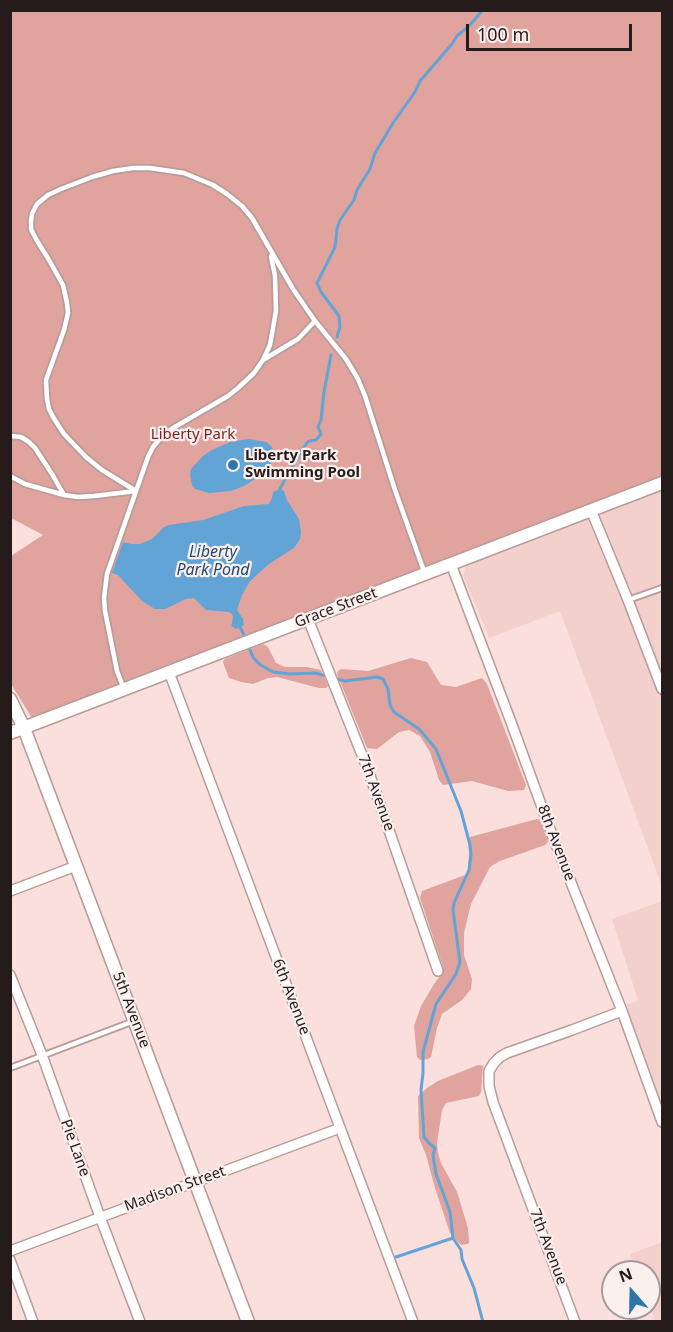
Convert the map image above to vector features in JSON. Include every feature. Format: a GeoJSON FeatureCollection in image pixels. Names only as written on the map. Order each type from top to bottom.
{"type":"FeatureCollection","features":[{"type":"Feature","properties":{"kind":"street","name":"Grace Street"},"geometry":{"type":"LineString","coordinates":[[10,734],[663,483]]}},
{"type":"Feature","properties":{"kind":"street"},"geometry":{"type":"LineString","coordinates":[[591,510],[663,689]]}},
{"type":"Feature","properties":{"kind":"street","name":"8th Avenue"},"geometry":{"type":"LineString","coordinates":[[451,564],[663,1122]]}},
{"type":"Feature","properties":{"kind":"street","name":"7th Avenue"},"geometry":{"type":"LineString","coordinates":[[308,619],[368,770],[438,971]]}},
{"type":"Feature","properties":{"kind":"street","name":"6th Avenue"},"geometry":{"type":"LineString","coordinates":[[169,672],[413,1322]]}},
{"type":"Feature","properties":{"kind":"street","name":"5th Avenue"},"geometry":{"type":"LineString","coordinates":[[10,699],[24,728],[248,1322]]}},
{"type":"Feature","properties":{"kind":"street"},"geometry":{"type":"LineString","coordinates":[[10,891],[76,866]]}},
{"type":"Feature","properties":{"kind":"street","name":"Pie Lane"},"geometry":{"type":"LineString","coordinates":[[10,975],[42,1055],[140,1322]]}},
{"type":"Feature","properties":{"kind":"street","name":"7th Avenue"},"geometry":{"type":"LineString","coordinates":[[575,1322],[493,1102],[489,1086],[489,1071],[500,1057],[507,1053],[622,1011]]}},
{"type":"Feature","properties":{"kind":"street","name":"Madison Street"},"geometry":{"type":"LineString","coordinates":[[10,1251],[340,1128]]}},
{"type":"Feature","properties":{"kind":"street"},"geometry":{"type":"LineString","coordinates":[[10,1260],[33,1322]]}},
{"type":"Feature","properties":{"kind":"lane"},"geometry":{"type":"LineString","coordinates":[[136,491],[86,457],[64,434],[53,417],[47,399],[46,380],[64,330],[68,313],[67,303],[63,285],[31,229],[32,214],[37,204],[48,195],[92,177],[133,168],[171,170],[197,177],[227,194],[252,218],[315,321],[346,359],[365,396],[425,574]]}},
{"type":"Feature","properties":{"kind":"lane"},"geometry":{"type":"LineString","coordinates":[[124,690],[117,670],[104,598],[107,574],[148,457],[158,441],[173,428],[233,392],[254,373],[263,360],[270,345],[276,311],[275,276],[270,250]]}},
{"type":"Feature","properties":{"kind":"lane"},"geometry":{"type":"LineString","coordinates":[[263,360],[298,339],[315,321]]}},
{"type":"Feature","properties":{"kind":"lane"},"geometry":{"type":"LineString","coordinates":[[10,436],[21,437],[35,448],[64,495]]}},
{"type":"Feature","properties":{"kind":"lane"},"geometry":{"type":"LineString","coordinates":[[10,476],[25,484],[78,497],[136,491]]}},
{"type":"Feature","properties":{"kind":"lane"},"geometry":{"type":"LineString","coordinates":[[628,600],[663,588]]}},
{"type":"Feature","properties":{"kind":"lane"},"geometry":{"type":"LineString","coordinates":[[10,1068],[135,1020]]}},
{"type":"Feature","properties":{"kind":"shaded area"},"geometry":{"type":"Polygon","coordinates":[[[662,489],[662,886],[560,611],[489,638],[463,575],[466,565],[662,489]]]}},
{"type":"Feature","properties":{"kind":"shaded area"},"geometry":{"type":"Polygon","coordinates":[[[662,901],[662,1108],[624,1006],[638,1000],[612,919],[662,901]]]}},
{"type":"Feature","properties":{"kind":"shaded area"},"geometry":{"type":"Polygon","coordinates":[[[662,1242],[662,1321],[656,1320],[661,1320],[661,1260],[632,1260],[630,1254],[662,1242]]]}},
{"type":"Feature","properties":{"kind":"green space","name":"Liberty Park"},"geometry":{"type":"Polygon","coordinates":[[[11,11],[662,11],[662,476],[32,718],[11,684],[11,556],[43,535],[11,518],[11,11]]]}},
{"type":"Feature","properties":{"kind":"green space"},"geometry":{"type":"Polygon","coordinates":[[[263,644],[268,647],[276,663],[285,667],[307,667],[321,670],[328,686],[319,688],[277,677],[253,684],[229,678],[223,662],[225,659],[263,644]]]}},
{"type":"Feature","properties":{"kind":"green space"},"geometry":{"type":"Polygon","coordinates":[[[411,658],[427,662],[441,685],[456,687],[482,678],[487,684],[526,785],[524,790],[508,791],[472,781],[443,785],[439,780],[430,752],[420,736],[409,730],[399,732],[377,749],[367,748],[337,674],[338,671],[341,669],[368,671],[411,658]]]}},
{"type":"Feature","properties":{"kind":"green space"},"geometry":{"type":"Polygon","coordinates":[[[540,820],[548,842],[490,867],[471,904],[464,933],[464,955],[472,979],[471,989],[462,1000],[442,1014],[431,1057],[420,1060],[417,1057],[414,1026],[421,1006],[443,972],[420,898],[422,891],[465,875],[468,870],[468,839],[470,837],[540,820]]]}},
{"type":"Feature","properties":{"kind":"green space"},"geometry":{"type":"Polygon","coordinates":[[[478,1065],[483,1066],[479,1096],[446,1103],[442,1110],[437,1143],[441,1163],[457,1192],[468,1228],[469,1242],[461,1245],[450,1233],[419,1138],[418,1096],[438,1081],[478,1065]]]}},
{"type":"Feature","properties":{"kind":"water","name":"Liberty Park Swimming Pool"},"geometry":{"type":"Polygon","coordinates":[[[249,439],[266,442],[274,451],[272,462],[263,474],[231,491],[209,493],[195,489],[190,475],[191,469],[203,456],[230,442],[249,439]]]}},
{"type":"Feature","properties":{"kind":"water","name":"Liberty Park Pond"},"geometry":{"type":"Polygon","coordinates":[[[280,489],[284,491],[299,519],[300,539],[294,548],[269,564],[250,581],[237,610],[244,625],[236,629],[231,626],[232,614],[206,610],[194,598],[186,599],[165,609],[155,609],[142,601],[118,575],[112,573],[123,542],[140,544],[152,539],[169,525],[203,520],[244,506],[269,504],[273,492],[280,489]]]}},
{"type":"Feature","properties":{"kind":"waterway"},"geometry":{"type":"LineString","coordinates":[[337,337],[340,327],[339,316],[317,283],[335,247],[340,220],[354,200],[357,190],[370,169],[375,153],[420,81],[457,36],[483,10]]}},
{"type":"Feature","properties":{"kind":"waterway"},"geometry":{"type":"LineString","coordinates":[[280,489],[306,444],[316,440],[321,434],[318,427],[331,355]]}},
{"type":"Feature","properties":{"kind":"waterway"},"geometry":{"type":"LineString","coordinates":[[240,627],[246,639]]}},
{"type":"Feature","properties":{"kind":"waterway"},"geometry":{"type":"LineString","coordinates":[[248,645],[259,664],[273,672],[315,673],[345,681],[377,677],[383,679],[394,712],[419,729],[436,749],[461,811],[471,855],[469,870],[453,910],[460,962],[456,974],[436,1004],[423,1052],[421,1090],[424,1137],[435,1148],[433,1155],[436,1174],[450,1212],[453,1238],[461,1250],[483,1322]]}},
{"type":"Feature","properties":{"kind":"waterway"},"geometry":{"type":"LineString","coordinates":[[396,1257],[453,1238]]}},
{"type":"Feature","properties":{"kind":"place","name":"Liberty Park Swimming Pool"},"geometry":{"type":"Point","coordinates":[233,465]}}]}
